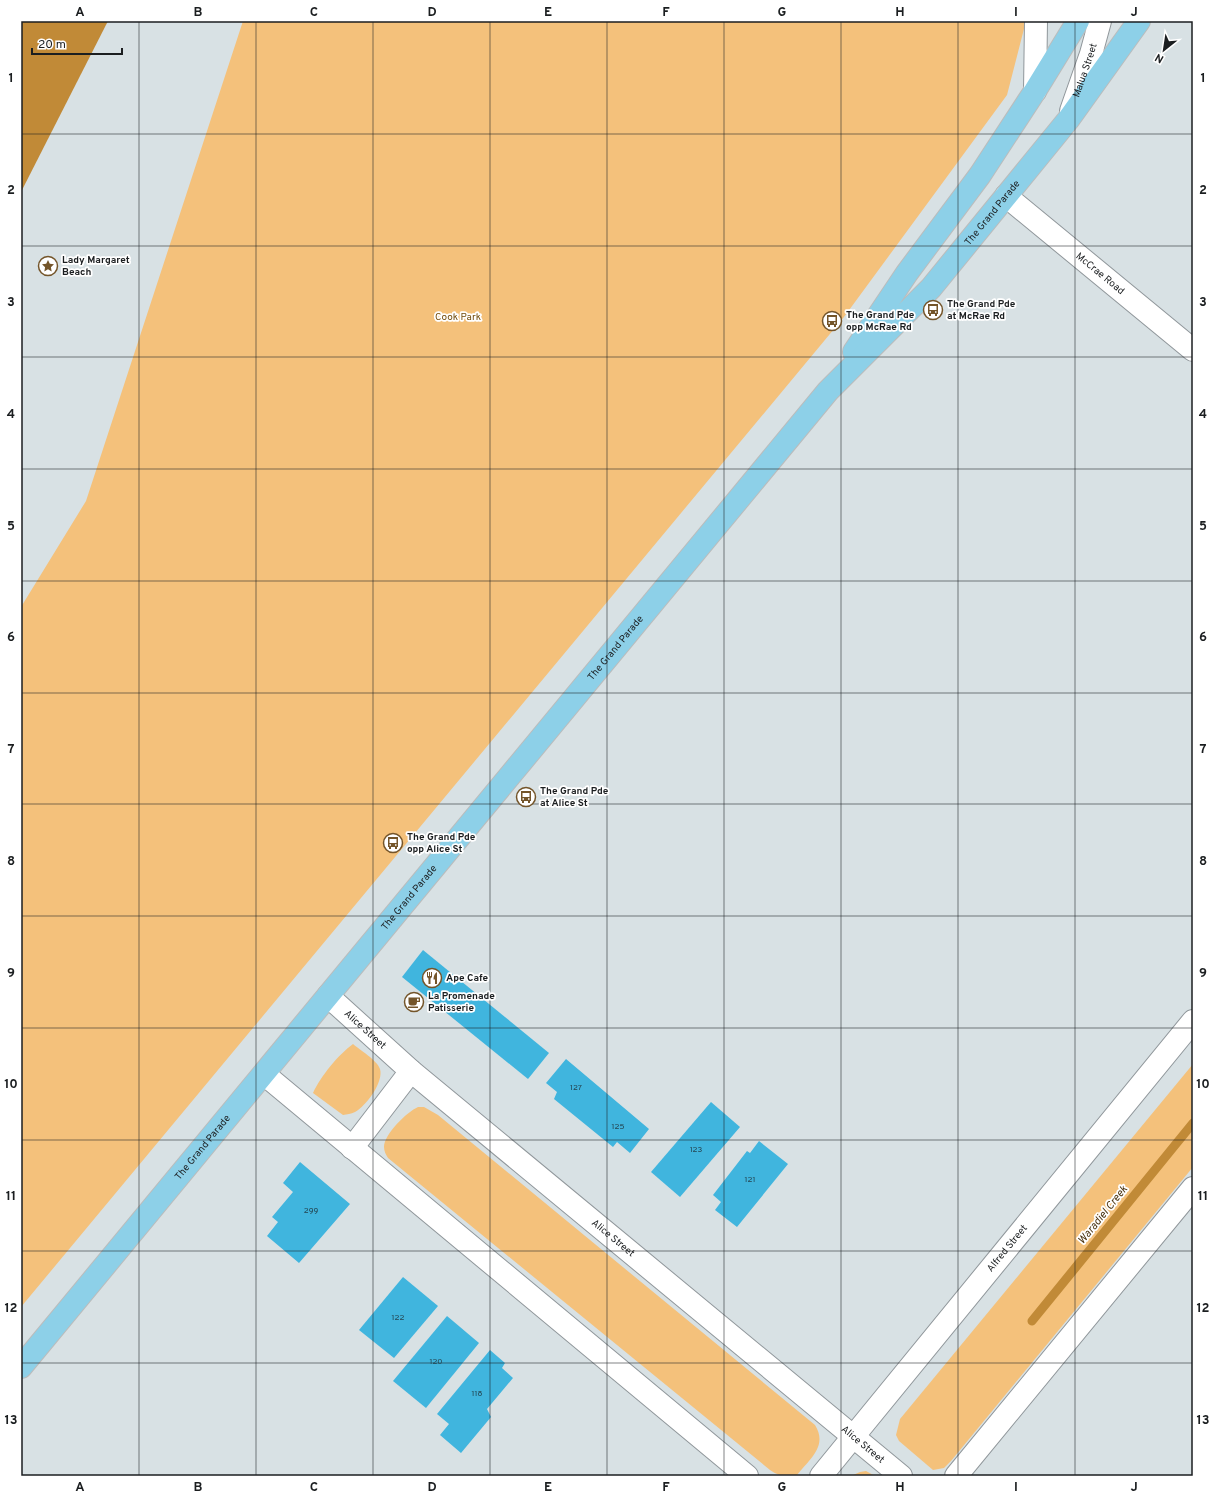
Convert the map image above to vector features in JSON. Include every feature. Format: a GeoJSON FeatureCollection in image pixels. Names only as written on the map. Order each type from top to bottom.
{"type":"FeatureCollection","features":[{"type":"Feature","properties":{"kind":"main road","name":"The Grand Parade"},"geometry":{"type":"LineString","coordinates":[[828,391],[907,273],[980,175],[1035,91],[1078,21]]}},
{"type":"Feature","properties":{"kind":"main road","name":"The Grand Parade"},"geometry":{"type":"LineString","coordinates":[[21,1367],[828,391],[931,288],[1068,120],[1139,21]]}},
{"type":"Feature","properties":{"kind":"street"},"geometry":{"type":"LineString","coordinates":[[1035,91],[1036,21]]}},
{"type":"Feature","properties":{"kind":"street","name":"Malua Street"},"geometry":{"type":"LineString","coordinates":[[1068,120],[1091,54],[1100,21]]}},
{"type":"Feature","properties":{"kind":"street","name":"McCrae Road"},"geometry":{"type":"LineString","coordinates":[[1006,196],[1193,350]]}},
{"type":"Feature","properties":{"kind":"street","name":"Alice Street"},"geometry":{"type":"LineString","coordinates":[[328,996],[411,1071],[901,1476]]}},
{"type":"Feature","properties":{"kind":"street","name":"Alfred Street"},"geometry":{"type":"LineString","coordinates":[[821,1476],[1193,1021]]}},
{"type":"Feature","properties":{"kind":"street"},"geometry":{"type":"LineString","coordinates":[[352,1148],[411,1071]]}},
{"type":"Feature","properties":{"kind":"street"},"geometry":{"type":"LineString","coordinates":[[264,1074],[747,1476]]}},
{"type":"Feature","properties":{"kind":"street"},"geometry":{"type":"LineString","coordinates":[[956,1476],[1193,1188]]}},
{"type":"Feature","properties":{"kind":"green space","name":"Cook Park"},"geometry":{"type":"Polygon","coordinates":[[[243,21],[1026,21],[1007,95],[844,317],[21,1307],[21,607],[86,501],[243,21]]]}},
{"type":"Feature","properties":{"kind":"green space"},"geometry":{"type":"Polygon","coordinates":[[[353,1044],[376,1062],[381,1074],[377,1087],[364,1105],[355,1112],[343,1115],[313,1093],[330,1066],[353,1044]]]}},
{"type":"Feature","properties":{"kind":"green space"},"geometry":{"type":"Polygon","coordinates":[[[1193,1064],[1193,1167],[951,1461],[944,1468],[933,1470],[899,1441],[896,1435],[900,1419],[1193,1064]]]}},
{"type":"Feature","properties":{"kind":"green space"},"geometry":{"type":"Polygon","coordinates":[[[418,1107],[424,1107],[438,1115],[815,1425],[820,1439],[816,1452],[797,1475],[783,1476],[770,1470],[388,1158],[384,1147],[388,1136],[402,1118],[418,1107]]]}},
{"type":"Feature","properties":{"kind":"green space"},"geometry":{"type":"Polygon","coordinates":[[[866,1471],[875,1476],[851,1476],[860,1472],[866,1471]]]}},
{"type":"Feature","properties":{"kind":"shaded area"},"geometry":{"type":"Polygon","coordinates":[[[21,21],[108,21],[21,192],[21,21]]]}},
{"type":"Feature","properties":{"kind":"building"},"geometry":{"type":"Polygon","coordinates":[[[423,950],[549,1053],[528,1079],[402,977],[423,950]]]}},
{"type":"Feature","properties":{"kind":"building"},"geometry":{"type":"Polygon","coordinates":[[[566,1059],[649,1129],[630,1153],[617,1142],[613,1147],[554,1099],[557,1092],[546,1083],[566,1059]]]}},
{"type":"Feature","properties":{"kind":"building"},"geometry":{"type":"Polygon","coordinates":[[[711,1102],[740,1127],[680,1197],[651,1172],[711,1102]]]}},
{"type":"Feature","properties":{"kind":"building"},"geometry":{"type":"Polygon","coordinates":[[[759,1141],[788,1164],[737,1227],[715,1210],[721,1202],[713,1195],[747,1151],[750,1153],[759,1141]]]}},
{"type":"Feature","properties":{"kind":"building"},"geometry":{"type":"Polygon","coordinates":[[[300,1162],[350,1204],[299,1263],[267,1236],[278,1222],[272,1217],[293,1192],[283,1183],[300,1162]]]}},
{"type":"Feature","properties":{"kind":"building"},"geometry":{"type":"Polygon","coordinates":[[[403,1277],[438,1306],[394,1358],[359,1330],[403,1277]]]}},
{"type":"Feature","properties":{"kind":"building"},"geometry":{"type":"Polygon","coordinates":[[[447,1316],[479,1343],[426,1408],[393,1381],[447,1316]]]}},
{"type":"Feature","properties":{"kind":"building"},"geometry":{"type":"Polygon","coordinates":[[[490,1350],[505,1363],[502,1368],[513,1378],[487,1409],[491,1417],[461,1453],[440,1435],[449,1424],[437,1414],[490,1350]]]}},
{"type":"Feature","properties":{"kind":"waterway","name":"Waradiel Creek"},"geometry":{"type":"LineString","coordinates":[[1032,1321],[1193,1123]]}},
{"type":"Feature","properties":{"kind":"place","name":"Lady Margaret Beach"},"geometry":{"type":"Point","coordinates":[48,266]}},
{"type":"Feature","properties":{"kind":"place","name":"The Grand Pde at McRae Rd"},"geometry":{"type":"Point","coordinates":[933,310]}},
{"type":"Feature","properties":{"kind":"place","name":"The Grand Pde opp McRae Rd"},"geometry":{"type":"Point","coordinates":[832,321]}},
{"type":"Feature","properties":{"kind":"place","name":"The Grand Pde at Alice St"},"geometry":{"type":"Point","coordinates":[526,797]}},
{"type":"Feature","properties":{"kind":"place","name":"The Grand Pde opp Alice St"},"geometry":{"type":"Point","coordinates":[393,843]}},
{"type":"Feature","properties":{"kind":"place","name":"Ape Cafe"},"geometry":{"type":"Point","coordinates":[432,978]}},
{"type":"Feature","properties":{"kind":"place","name":"La Promenade Patisserie"},"geometry":{"type":"Point","coordinates":[414,1002]}}]}
